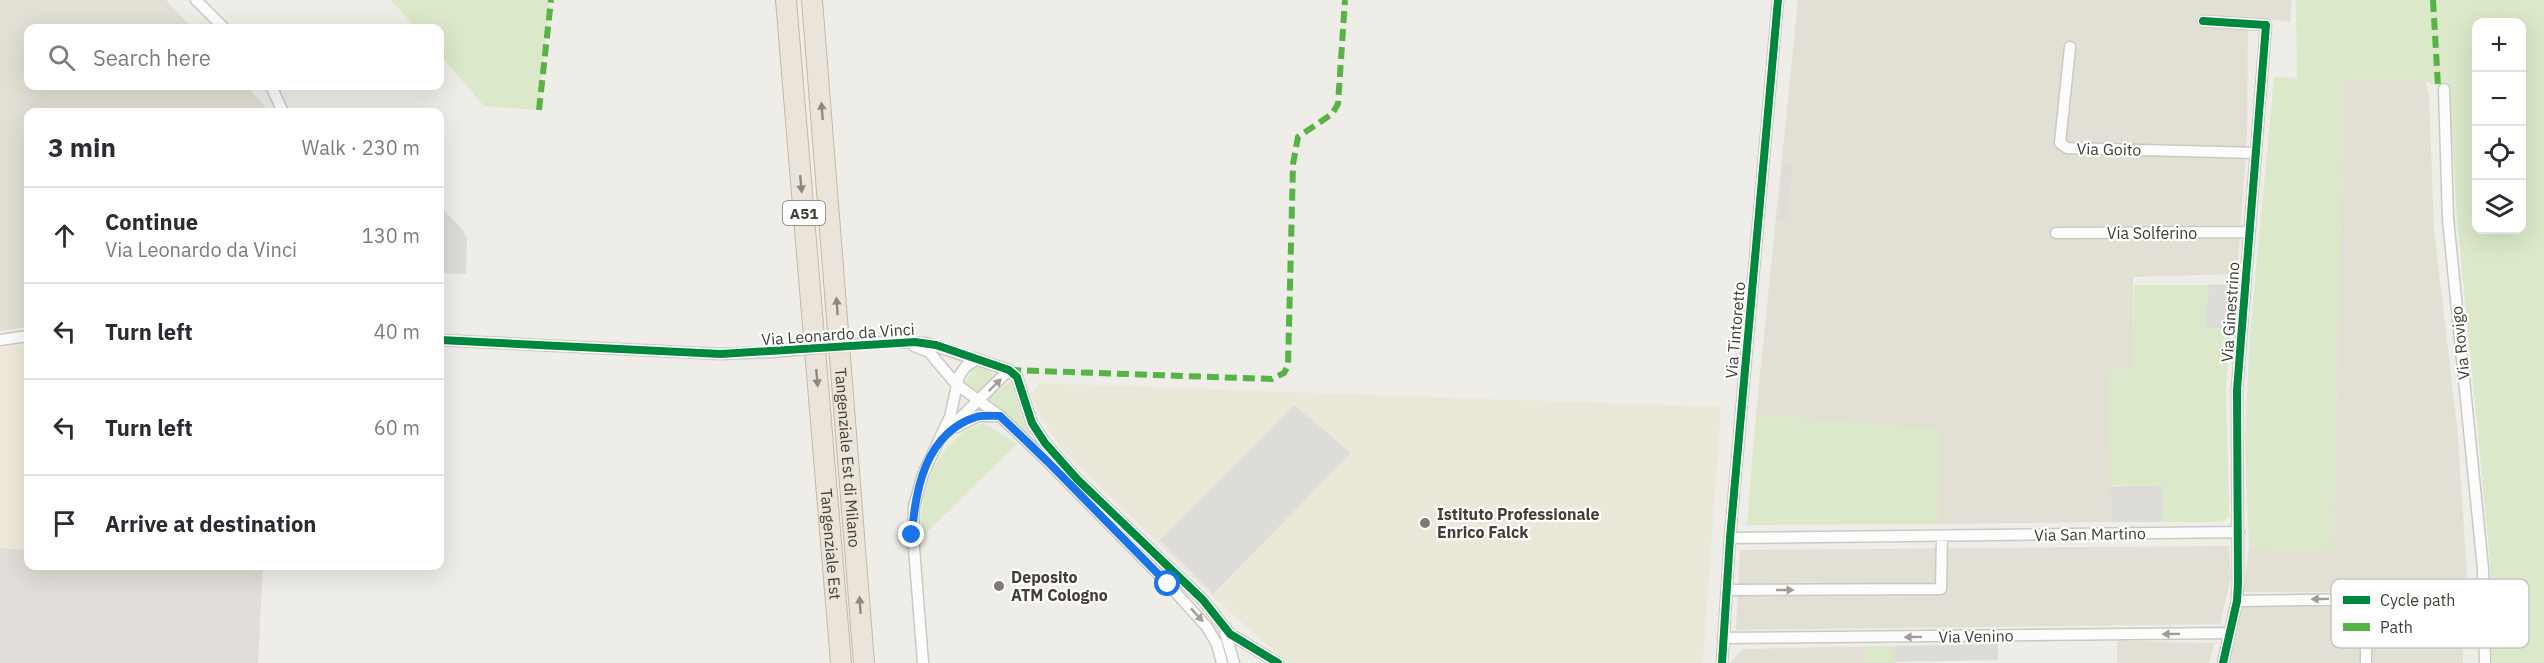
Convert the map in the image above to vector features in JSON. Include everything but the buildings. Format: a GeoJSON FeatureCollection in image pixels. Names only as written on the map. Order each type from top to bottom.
{"type":"FeatureCollection","features":[{"type":"Feature","properties":{"kind":"highway","name":"Tangenziale Est di Milano"},"geometry":{"type":"LineString","coordinates":[[786,0],[821,427]]}},
{"type":"Feature","properties":{"kind":"highway","name":"Tangenziale Est di Milano"},"geometry":{"type":"LineString","coordinates":[[812,0],[864,663]]}},
{"type":"Feature","properties":{"kind":"highway"},"geometry":{"type":"LineString","coordinates":[[821,427],[830,663]]}},
{"type":"Feature","properties":{"kind":"highway","name":"Tangenziale Est"},"geometry":{"type":"LineString","coordinates":[[821,427],[841,663]]}},
{"type":"Feature","properties":{"kind":"street"},"geometry":{"type":"LineString","coordinates":[[196,0],[220,24]]}},
{"type":"Feature","properties":{"kind":"street","name":"Via Tintoretto"},"geometry":{"type":"LineString","coordinates":[[1722,663],[1730,538],[1778,0]]}},
{"type":"Feature","properties":{"kind":"street","name":"Via Ginestrino"},"geometry":{"type":"LineString","coordinates":[[2204,21],[2266,25],[2237,390],[2239,532],[2237,600],[2223,663]]}},
{"type":"Feature","properties":{"kind":"street","name":"Via Goito"},"geometry":{"type":"LineString","coordinates":[[2070,47],[2060,142],[2067,148],[2256,153]]}},
{"type":"Feature","properties":{"kind":"street","name":"Via Rovigo"},"geometry":{"type":"LineString","coordinates":[[2444,89],[2448,219],[2483,579]]}},
{"type":"Feature","properties":{"kind":"street"},"geometry":{"type":"LineString","coordinates":[[273,90],[281,108]]}},
{"type":"Feature","properties":{"kind":"street","name":"Via Solferino"},"geometry":{"type":"LineString","coordinates":[[2056,233],[2249,232]]}},
{"type":"Feature","properties":{"kind":"street"},"geometry":{"type":"LineString","coordinates":[[0,340],[24,337]]}},
{"type":"Feature","properties":{"kind":"street","name":"Via Leonardo da Vinci"},"geometry":{"type":"LineString","coordinates":[[444,340],[721,354],[773,352],[884,342],[926,343],[1009,370]]}},
{"type":"Feature","properties":{"kind":"street","name":"Via Leonardo da Vinci"},"geometry":{"type":"LineString","coordinates":[[903,342],[929,352],[956,384],[1000,416],[1047,461],[1203,621],[1230,662]]}},
{"type":"Feature","properties":{"kind":"street"},"geometry":{"type":"LineString","coordinates":[[923,663],[912,535],[914,506],[922,474],[950,417],[956,384],[966,366],[978,359]]}},
{"type":"Feature","properties":{"kind":"street"},"geometry":{"type":"LineString","coordinates":[[942,436],[978,400],[996,386],[1009,370],[1017,378],[1032,423],[1045,443],[1077,479],[1203,600],[1224,628],[1278,663]]}},
{"type":"Feature","properties":{"kind":"street"},"geometry":{"type":"LineString","coordinates":[[942,436],[978,416],[1000,416]]}},
{"type":"Feature","properties":{"kind":"street","name":"Via San Martino"},"geometry":{"type":"LineString","coordinates":[[1730,538],[2239,532]]}},
{"type":"Feature","properties":{"kind":"street"},"geometry":{"type":"LineString","coordinates":[[1726,590],[1941,588],[1942,536]]}},
{"type":"Feature","properties":{"kind":"street"},"geometry":{"type":"LineString","coordinates":[[2237,600],[2331,599]]}},
{"type":"Feature","properties":{"kind":"street"},"geometry":{"type":"LineString","coordinates":[[1224,628],[1230,662]]}},
{"type":"Feature","properties":{"kind":"street","name":"Via Venino"},"geometry":{"type":"LineString","coordinates":[[1723,638],[2229,633]]}},
{"type":"Feature","properties":{"kind":"street"},"geometry":{"type":"LineString","coordinates":[[921,641],[929,663]]}},
{"type":"Feature","properties":{"kind":"street","name":"Via Rovigo"},"geometry":{"type":"LineString","coordinates":[[2485,648],[2485,663]]}},
{"type":"Feature","properties":{"kind":"street"},"geometry":{"type":"LineString","coordinates":[[1230,662],[1244,650],[1257,649]]}},
{"type":"Feature","properties":{"kind":"shaded area"},"geometry":{"type":"Polygon","coordinates":[[[0,0],[166,0],[188,24],[24,24],[24,90],[250,90],[266,108],[24,108],[24,328],[0,331],[0,0]]]}},
{"type":"Feature","properties":{"kind":"shaded area"},"geometry":{"type":"Polygon","coordinates":[[[1798,0],[2292,0],[2290,22],[2248,17],[2247,138],[2237,274],[2133,277],[2133,369],[2109,370],[2111,522],[1938,524],[1939,430],[1756,414],[1798,0]]]}},
{"type":"Feature","properties":{"kind":"shaded area"},"geometry":{"type":"Polygon","coordinates":[[[2344,80],[2425,81],[2429,95],[2434,229],[2458,435],[2467,579],[2331,579],[2331,592],[2243,592],[2249,549],[2333,550],[2344,80]]]}},
{"type":"Feature","properties":{"kind":"shaded area"},"geometry":{"type":"Polygon","coordinates":[[[1783,164],[1792,165],[1787,220],[1778,219],[1783,164]]]}},
{"type":"Feature","properties":{"kind":"shaded area"},"geometry":{"type":"Polygon","coordinates":[[[444,210],[467,238],[466,274],[444,273],[444,210]]]}},
{"type":"Feature","properties":{"kind":"shaded area"},"geometry":{"type":"Polygon","coordinates":[[[2235,284],[2230,328],[2205,328],[2209,285],[2235,284]]]}},
{"type":"Feature","properties":{"kind":"shaded area"},"geometry":{"type":"Polygon","coordinates":[[[24,346],[24,550],[0,548],[0,348],[24,346]]]}},
{"type":"Feature","properties":{"kind":"shaded area","name":"Istituto Professionale Enrico Falck"},"geometry":{"type":"Polygon","coordinates":[[[1039,383],[1721,407],[1703,663],[1288,663],[1214,598],[1062,449],[1040,416],[1031,395],[1039,383]]]}},
{"type":"Feature","properties":{"kind":"shaded area"},"geometry":{"type":"Polygon","coordinates":[[[1294,405],[1351,453],[1213,594],[1160,540],[1294,405]]]}},
{"type":"Feature","properties":{"kind":"shaded area"},"geometry":{"type":"Polygon","coordinates":[[[2110,486],[2163,486],[2163,522],[2111,522],[2110,486]]]}},
{"type":"Feature","properties":{"kind":"shaded area"},"geometry":{"type":"Polygon","coordinates":[[[2229,546],[2231,577],[2220,624],[1736,630],[1740,550],[2229,546]]]}},
{"type":"Feature","properties":{"kind":"shaded area"},"geometry":{"type":"Polygon","coordinates":[[[0,548],[24,550],[24,570],[263,570],[258,663],[0,663],[0,548]]]}},
{"type":"Feature","properties":{"kind":"shaded area"},"geometry":{"type":"Polygon","coordinates":[[[2331,604],[2331,648],[2463,648],[2463,663],[2228,663],[2240,605],[2331,604]]]}},
{"type":"Feature","properties":{"kind":"shaded area"},"geometry":{"type":"Polygon","coordinates":[[[2117,641],[2214,643],[2209,663],[2117,663],[2117,641]]]}},
{"type":"Feature","properties":{"kind":"shaded area"},"geometry":{"type":"Polygon","coordinates":[[[1998,644],[1998,660],[1895,662],[1895,646],[1998,644]]]}},
{"type":"Feature","properties":{"kind":"shaded area"},"geometry":{"type":"Polygon","coordinates":[[[1895,646],[1895,663],[1729,663],[1743,649],[1895,646]]]}},
{"type":"Feature","properties":{"kind":"green space"},"geometry":{"type":"Polygon","coordinates":[[[391,0],[550,0],[539,110],[484,106],[444,60],[444,24],[412,24],[391,0]]]}},
{"type":"Feature","properties":{"kind":"green space"},"geometry":{"type":"Polygon","coordinates":[[[2296,0],[2544,0],[2544,663],[2492,663],[2492,648],[2529,648],[2529,579],[2490,579],[2457,218],[2449,83],[2438,86],[2425,81],[2344,80],[2333,550],[2249,549],[2245,437],[2250,335],[2274,77],[2297,78],[2296,0]]]}},
{"type":"Feature","properties":{"kind":"green space"},"geometry":{"type":"Polygon","coordinates":[[[2134,285],[2209,285],[2205,328],[2230,328],[2226,386],[2229,516],[2222,522],[2163,522],[2163,486],[2110,485],[2109,370],[2133,369],[2134,285]]]}},
{"type":"Feature","properties":{"kind":"green space"},"geometry":{"type":"Polygon","coordinates":[[[982,365],[993,374],[992,383],[979,392],[965,383],[974,367],[982,365]]]}},
{"type":"Feature","properties":{"kind":"green space"},"geometry":{"type":"Polygon","coordinates":[[[1012,380],[1018,405],[1032,433],[1028,436],[988,398],[1012,380]]]}},
{"type":"Feature","properties":{"kind":"green space"},"geometry":{"type":"Polygon","coordinates":[[[1756,414],[1939,429],[1938,524],[1747,525],[1756,414]]]}},
{"type":"Feature","properties":{"kind":"green space"},"geometry":{"type":"Polygon","coordinates":[[[984,423],[1017,444],[922,537],[923,502],[933,468],[954,441],[968,430],[984,423]]]}},
{"type":"Feature","properties":{"kind":"green space"},"geometry":{"type":"Polygon","coordinates":[[[1892,647],[1893,663],[1865,663],[1865,648],[1892,647]]]}},
{"type":"Feature","properties":{"kind":"marked path"},"geometry":{"type":"LineString","coordinates":[[539,110],[551,0]]}},
{"type":"Feature","properties":{"kind":"marked path"},"geometry":{"type":"LineString","coordinates":[[1009,370],[1272,379],[1284,373],[1288,366],[1293,164],[1298,137],[1332,114],[1338,104],[1345,0]]}},
{"type":"Feature","properties":{"kind":"marked path"},"geometry":{"type":"LineString","coordinates":[[2433,0],[2438,86]]}},
{"type":"Feature","properties":{"kind":"cycle path"},"geometry":{"type":"LineString","coordinates":[[1722,663],[1730,538],[1778,0]]}},
{"type":"Feature","properties":{"kind":"cycle path"},"geometry":{"type":"LineString","coordinates":[[2203,21],[2266,25],[2237,390],[2237,601],[2223,663]]}},
{"type":"Feature","properties":{"kind":"cycle path"},"geometry":{"type":"LineString","coordinates":[[444,340],[721,354],[915,342],[936,345],[1009,370],[1017,377],[1032,423],[1045,443],[1077,479],[1203,600],[1230,634],[1278,663]]}},
{"type":"Feature","properties":{"kind":"place","name":"Istituto Professionale Enrico Falck"},"geometry":{"type":"Point","coordinates":[1425,523]}},
{"type":"Feature","properties":{"kind":"place","name":"Deposito ATM Cologno"},"geometry":{"type":"Point","coordinates":[999,586]}},
{"type":"Feature","properties":{"kind":"route"},"geometry":{"type":"LineString","coordinates":[[912,535],[914,506],[922,474],[942,436],[978,416],[1000,416],[1168,584]]}}]}
